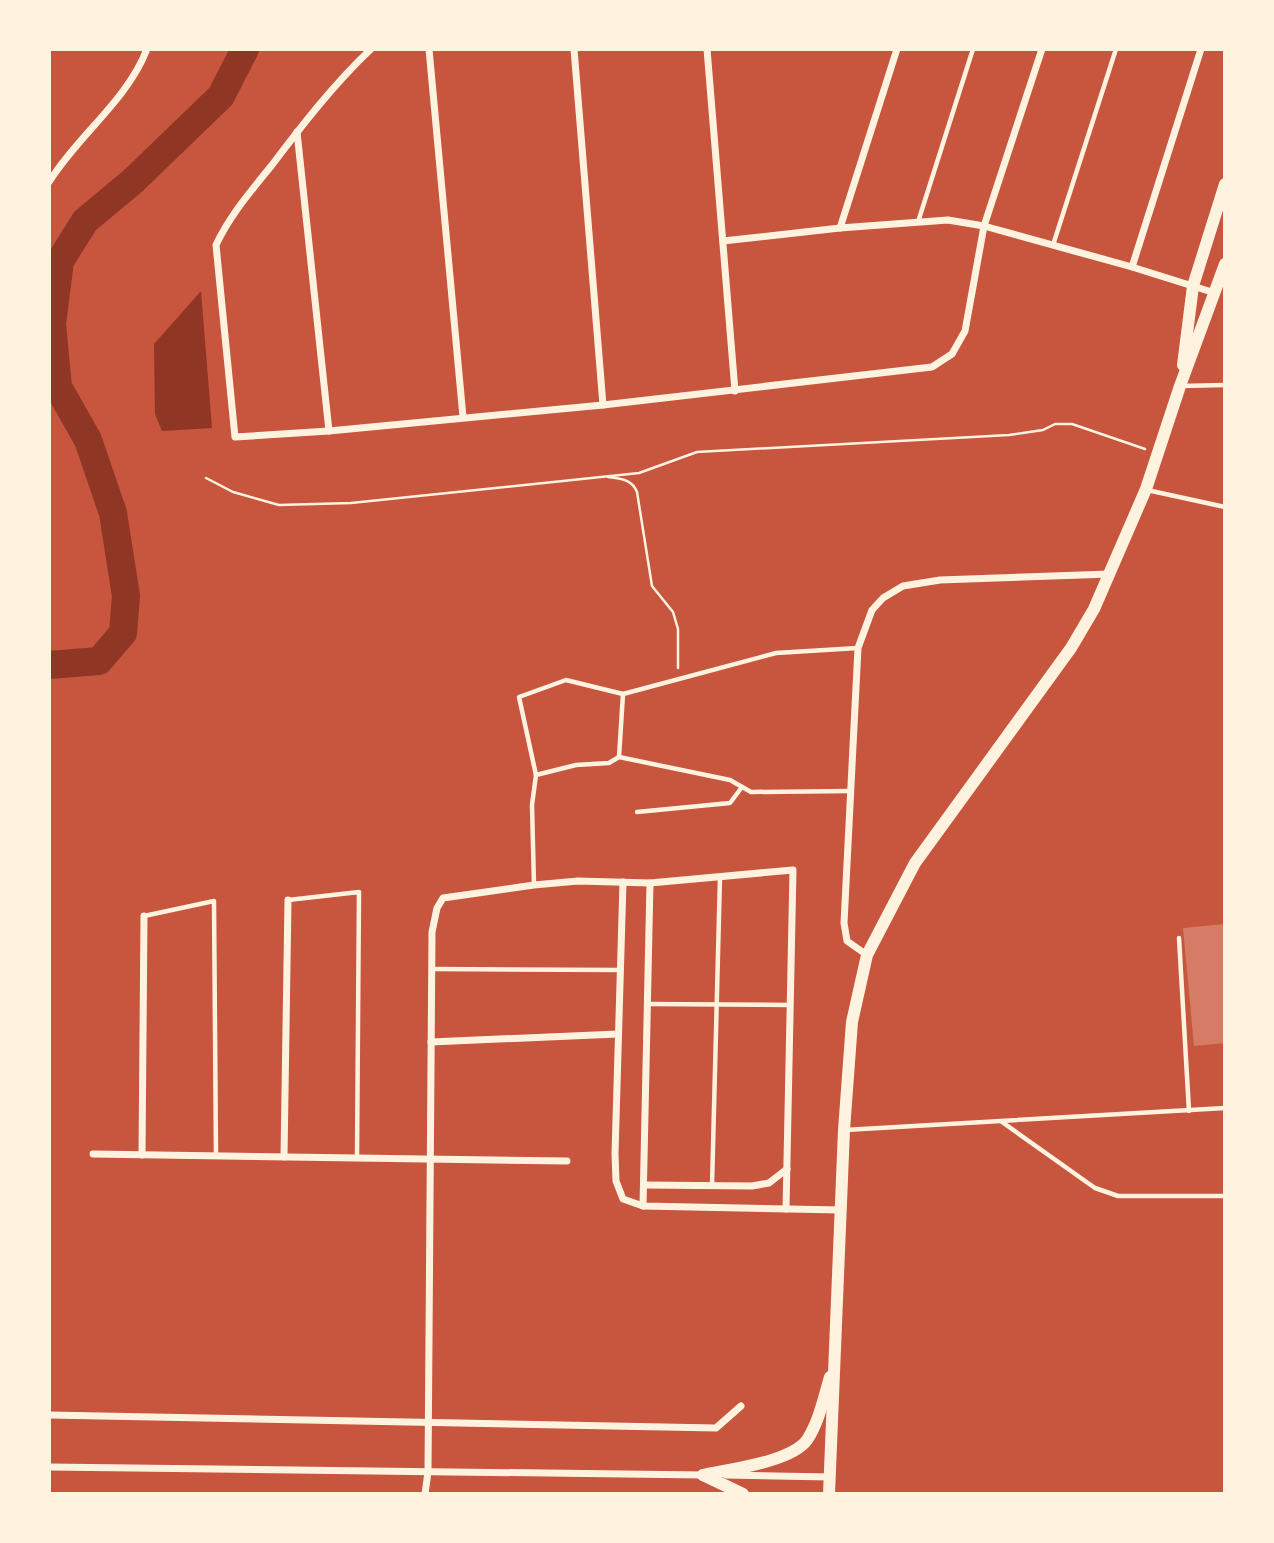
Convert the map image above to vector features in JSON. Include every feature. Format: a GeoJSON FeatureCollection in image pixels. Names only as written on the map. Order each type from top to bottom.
{"type":"FeatureCollection","features":[{"type":"Feature","properties":{"kind":"main road"},"geometry":{"type":"LineString","coordinates":[[1180,386],[1193,286],[1225,184]]}},
{"type":"Feature","properties":{"kind":"main road"},"geometry":{"type":"LineString","coordinates":[[829,1494],[844,1130],[852,1022],[867,955],[915,863],[1071,648],[1094,609],[1146,489],[1225,264]]}},
{"type":"Feature","properties":{"kind":"main road"},"geometry":{"type":"LineString","coordinates":[[703,1475],[764,1462],[790,1453],[806,1441],[817,1417],[835,1360]]}},
{"type":"Feature","properties":{"kind":"main road"},"geometry":{"type":"LineString","coordinates":[[703,1475],[743,1494]]}},
{"type":"Feature","properties":{"kind":"street"},"geometry":{"type":"LineString","coordinates":[[49,183],[139,72],[147,49]]}},
{"type":"Feature","properties":{"kind":"street"},"geometry":{"type":"LineString","coordinates":[[371,49],[348,71],[297,131],[226,223],[216,245],[235,437],[330,431],[603,405],[932,366],[952,354],[965,331],[984,226],[1042,49]]}},
{"type":"Feature","properties":{"kind":"street"},"geometry":{"type":"LineString","coordinates":[[429,49],[463,417]]}},
{"type":"Feature","properties":{"kind":"street"},"geometry":{"type":"LineString","coordinates":[[574,49],[603,405]]}},
{"type":"Feature","properties":{"kind":"street"},"geometry":{"type":"LineString","coordinates":[[707,49],[734,391]]}},
{"type":"Feature","properties":{"kind":"street"},"geometry":{"type":"LineString","coordinates":[[840,228],[897,49]]}},
{"type":"Feature","properties":{"kind":"street"},"geometry":{"type":"LineString","coordinates":[[1132,267],[1201,49]]}},
{"type":"Feature","properties":{"kind":"street"},"geometry":{"type":"LineString","coordinates":[[297,131],[330,431]]}},
{"type":"Feature","properties":{"kind":"street"},"geometry":{"type":"LineString","coordinates":[[723,241],[948,220],[984,226],[1053,245],[1216,294]]}},
{"type":"Feature","properties":{"kind":"street"},"geometry":{"type":"LineString","coordinates":[[867,955],[847,942],[844,923],[858,648],[873,610],[883,597],[903,586],[940,580],[1111,574]]}},
{"type":"Feature","properties":{"kind":"street"},"geometry":{"type":"LineString","coordinates":[[425,1494],[428,1472],[432,932],[436,908],[443,898],[578,881],[650,883],[793,870],[786,1209]]}},
{"type":"Feature","properties":{"kind":"street"},"geometry":{"type":"LineString","coordinates":[[623,883],[615,1181],[623,1199],[643,1206],[842,1210]]}},
{"type":"Feature","properties":{"kind":"street"},"geometry":{"type":"LineString","coordinates":[[643,1206],[650,883]]}},
{"type":"Feature","properties":{"kind":"street"},"geometry":{"type":"LineString","coordinates":[[284,1157],[288,900]]}},
{"type":"Feature","properties":{"kind":"street"},"geometry":{"type":"LineString","coordinates":[[142,1155],[144,916]]}},
{"type":"Feature","properties":{"kind":"street"},"geometry":{"type":"LineString","coordinates":[[431,1042],[618,1034]]}},
{"type":"Feature","properties":{"kind":"street"},"geometry":{"type":"LineString","coordinates":[[93,1154],[567,1161]]}},
{"type":"Feature","properties":{"kind":"street"},"geometry":{"type":"LineString","coordinates":[[644,1185],[769,1184],[787,1168]]}},
{"type":"Feature","properties":{"kind":"street"},"geometry":{"type":"LineString","coordinates":[[49,1415],[716,1427],[741,1406]]}},
{"type":"Feature","properties":{"kind":"street"},"geometry":{"type":"LineString","coordinates":[[49,1467],[830,1477]]}},
{"type":"Feature","properties":{"kind":"lane"},"geometry":{"type":"LineString","coordinates":[[918,223],[973,49]]}},
{"type":"Feature","properties":{"kind":"lane"},"geometry":{"type":"LineString","coordinates":[[1053,245],[1116,49]]}},
{"type":"Feature","properties":{"kind":"lane"},"geometry":{"type":"LineString","coordinates":[[1180,386],[1225,385]]}},
{"type":"Feature","properties":{"kind":"lane"},"geometry":{"type":"LineString","coordinates":[[1146,489],[1225,507]]}},
{"type":"Feature","properties":{"kind":"lane"},"geometry":{"type":"LineString","coordinates":[[534,885],[532,805],[536,775],[519,697],[566,680],[624,694],[776,653],[858,648]]}},
{"type":"Feature","properties":{"kind":"lane"},"geometry":{"type":"LineString","coordinates":[[619,757],[624,694]]}},
{"type":"Feature","properties":{"kind":"lane"},"geometry":{"type":"LineString","coordinates":[[536,775],[576,765],[610,763],[619,757],[730,780],[751,792],[850,792]]}},
{"type":"Feature","properties":{"kind":"lane"},"geometry":{"type":"LineString","coordinates":[[638,813],[730,803],[742,787]]}},
{"type":"Feature","properties":{"kind":"lane"},"geometry":{"type":"LineString","coordinates":[[712,1186],[720,877]]}},
{"type":"Feature","properties":{"kind":"lane"},"geometry":{"type":"LineString","coordinates":[[288,900],[359,892],[357,1158]]}},
{"type":"Feature","properties":{"kind":"lane"},"geometry":{"type":"LineString","coordinates":[[144,916],[214,901],[216,1156]]}},
{"type":"Feature","properties":{"kind":"lane"},"geometry":{"type":"LineString","coordinates":[[1179,938],[1189,1111]]}},
{"type":"Feature","properties":{"kind":"lane"},"geometry":{"type":"LineString","coordinates":[[431,969],[620,970]]}},
{"type":"Feature","properties":{"kind":"lane"},"geometry":{"type":"LineString","coordinates":[[648,1004],[790,1005]]}},
{"type":"Feature","properties":{"kind":"lane"},"geometry":{"type":"LineString","coordinates":[[844,1130],[1225,1108]]}},
{"type":"Feature","properties":{"kind":"lane"},"geometry":{"type":"LineString","coordinates":[[1001,1122],[1094,1188],[1118,1196],[1225,1196]]}},
{"type":"Feature","properties":{"kind":"path"},"geometry":{"type":"LineString","coordinates":[[206,478],[233,492],[279,505],[351,503],[639,473],[697,453],[1009,435],[1043,430],[1055,424],[1072,424],[1158,453]]}},
{"type":"Feature","properties":{"kind":"path"},"geometry":{"type":"LineString","coordinates":[[605,476],[634,484],[637,492],[652,586],[673,612],[678,629],[678,680]]}},
{"type":"Feature","properties":{"kind":"shaded area"},"geometry":{"type":"Polygon","coordinates":[[[201,291],[212,428],[162,431],[155,414],[154,344],[201,291]]]}},
{"type":"Feature","properties":{"kind":"building"},"geometry":{"type":"Polygon","coordinates":[[[1225,924],[1225,1043],[1194,1046],[1183,928],[1225,924]]]}},
{"type":"Feature","properties":{"kind":"waterway"},"geometry":{"type":"LineString","coordinates":[[49,665],[99,661],[123,633],[126,596],[113,513],[88,440],[58,387],[52,324],[60,261],[85,221],[133,181],[221,96],[245,49]]}}]}
